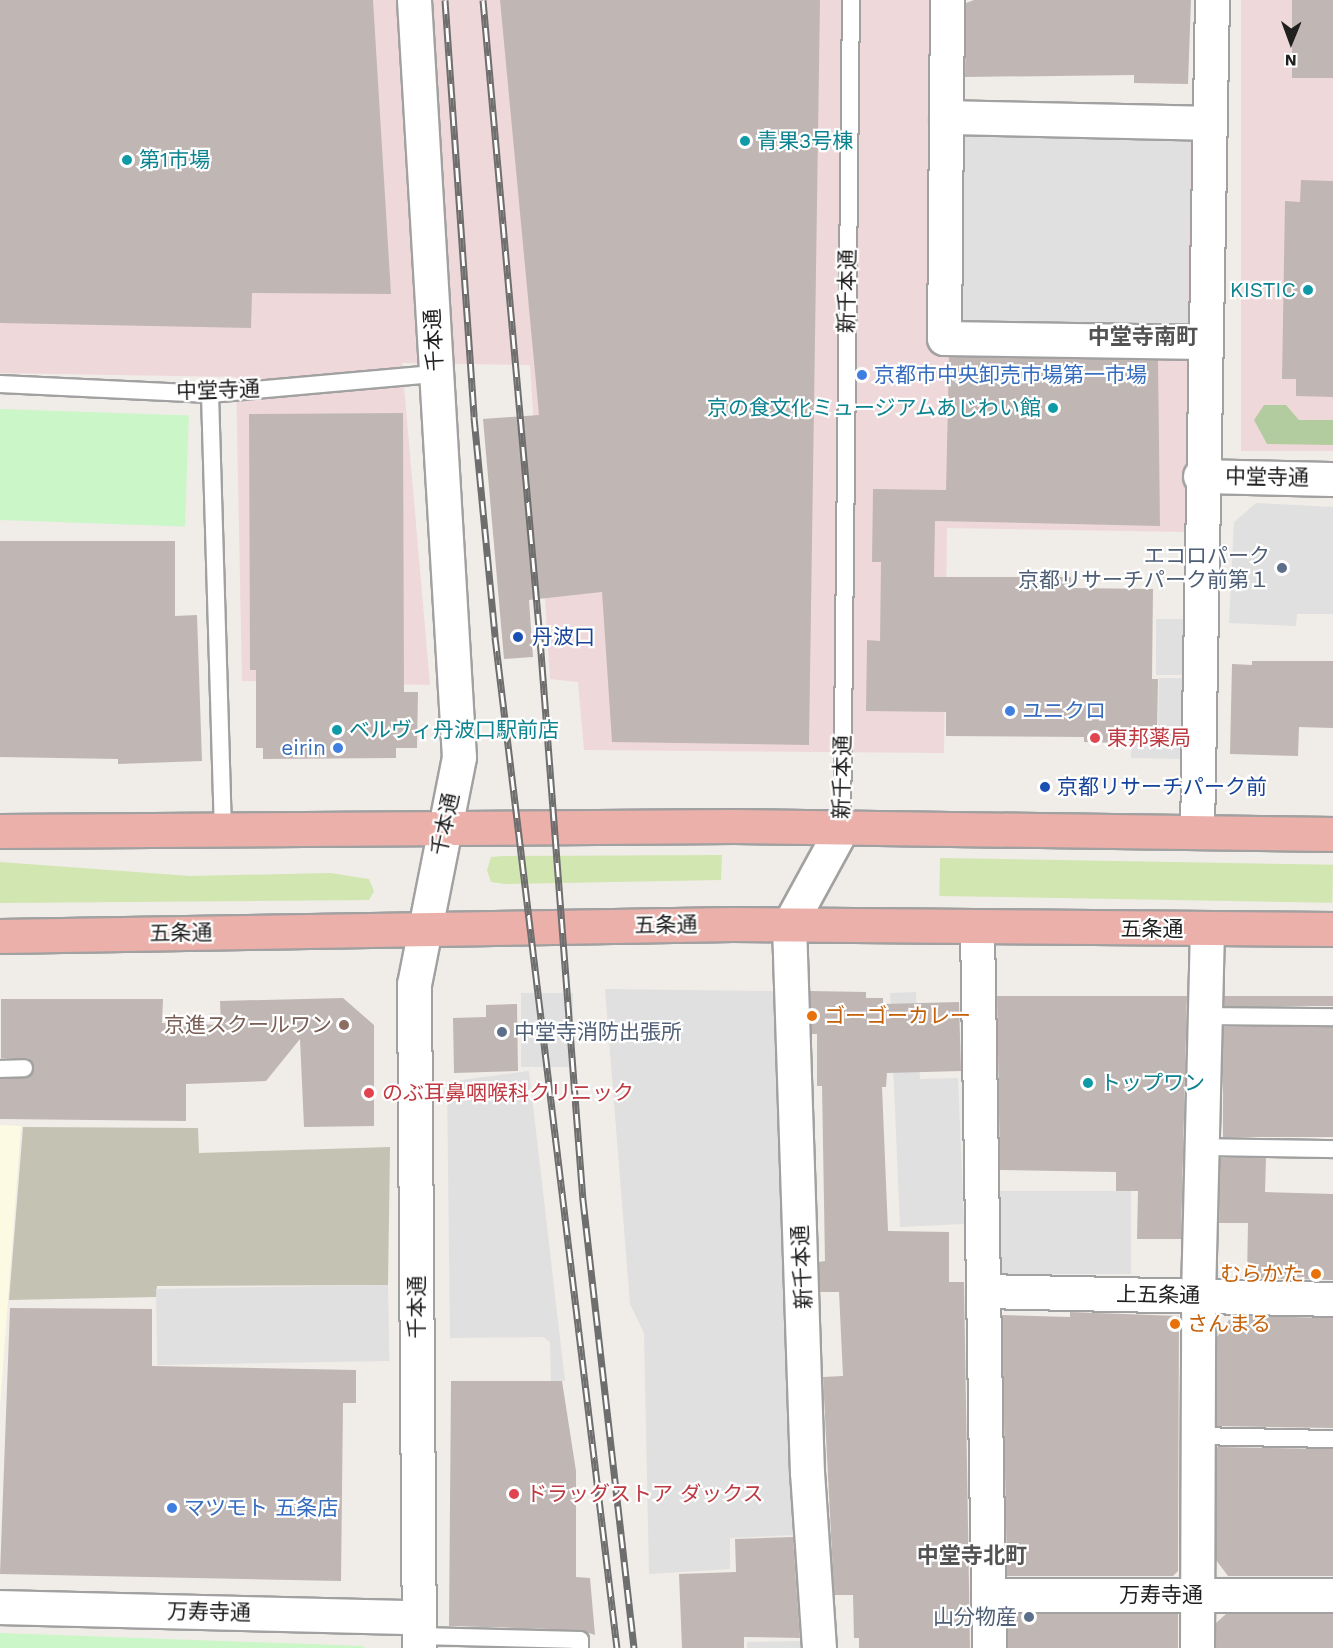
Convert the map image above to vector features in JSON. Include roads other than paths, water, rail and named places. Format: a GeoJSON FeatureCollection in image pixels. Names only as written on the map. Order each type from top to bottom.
{"type":"FeatureCollection","features":[{"type":"Feature","properties":{"kind":"highway"},"geometry":{"type":"LineString","coordinates":[[0,831],[842,828],[1333,834]]}},
{"type":"Feature","properties":{"kind":"highway","name":"五条通"},"geometry":{"type":"LineString","coordinates":[[0,936],[422,928],[789,925],[977,929],[1333,928]]}},
{"type":"Feature","properties":{"kind":"street","name":"千本通"},"geometry":{"type":"LineString","coordinates":[[414,0],[459,757],[422,928],[414,984],[419,1634]]}},
{"type":"Feature","properties":{"kind":"street"},"geometry":{"type":"LineString","coordinates":[[947,0],[944,338],[1204,342]]}},
{"type":"Feature","properties":{"kind":"street"},"geometry":{"type":"LineString","coordinates":[[1197,831],[1200,476],[1212,0]]}},
{"type":"Feature","properties":{"kind":"street"},"geometry":{"type":"LineString","coordinates":[[946,117],[1210,123]]}},
{"type":"Feature","properties":{"kind":"street","name":"中堂寺通"},"geometry":{"type":"LineString","coordinates":[[1200,476],[1333,479]]}},
{"type":"Feature","properties":{"kind":"street","name":"新千本通"},"geometry":{"type":"LineString","coordinates":[[819,1648],[807,1473],[789,925],[842,828]]}},
{"type":"Feature","properties":{"kind":"street"},"geometry":{"type":"LineString","coordinates":[[977,929],[989,1648]]}},
{"type":"Feature","properties":{"kind":"street"},"geometry":{"type":"LineString","coordinates":[[1197,1648],[1198,1296],[1207,1016],[1207,929]]}},
{"type":"Feature","properties":{"kind":"street","name":"上五条通"},"geometry":{"type":"LineString","coordinates":[[983,1291],[1333,1299]]}},
{"type":"Feature","properties":{"kind":"street","name":"万寿寺通"},"geometry":{"type":"LineString","coordinates":[[988,1595],[1333,1595]]}},
{"type":"Feature","properties":{"kind":"street","name":"万寿寺通"},"geometry":{"type":"LineString","coordinates":[[0,1607],[419,1634]]}},
{"type":"Feature","properties":{"kind":"lane","name":"新千本通"},"geometry":{"type":"LineString","coordinates":[[842,828],[851,0]]}},
{"type":"Feature","properties":{"kind":"lane","name":"中堂寺通"},"geometry":{"type":"LineString","coordinates":[[0,384],[210,394],[436,374]]}},
{"type":"Feature","properties":{"kind":"lane"},"geometry":{"type":"LineString","coordinates":[[210,394],[223,832]]}},
{"type":"Feature","properties":{"kind":"lane"},"geometry":{"type":"LineString","coordinates":[[1207,1016],[1333,1017]]}},
{"type":"Feature","properties":{"kind":"lane"},"geometry":{"type":"LineString","coordinates":[[0,1069],[24,1068]]}},
{"type":"Feature","properties":{"kind":"lane"},"geometry":{"type":"LineString","coordinates":[[1201,1147],[1333,1149]]}},
{"type":"Feature","properties":{"kind":"lane"},"geometry":{"type":"LineString","coordinates":[[1198,1436],[1333,1439]]}},
{"type":"Feature","properties":{"kind":"lane"},"geometry":{"type":"LineString","coordinates":[[419,1634],[579,1640],[580,1648]]}},
{"type":"Feature","properties":{"kind":"railway"},"geometry":{"type":"LineString","coordinates":[[445,0],[474,417],[495,637],[617,1648]]}},
{"type":"Feature","properties":{"kind":"railway"},"geometry":{"type":"LineString","coordinates":[[483,0],[540,639],[583,1200],[634,1648]]}},
{"type":"Feature","properties":{"kind":"place","name":"青果3号棟"},"geometry":{"type":"Point","coordinates":[745,141]}},
{"type":"Feature","properties":{"kind":"place","name":"第1市場"},"geometry":{"type":"Point","coordinates":[127,160]}},
{"type":"Feature","properties":{"kind":"place","name":"KISTIC"},"geometry":{"type":"Point","coordinates":[1308,290]}},
{"type":"Feature","properties":{"kind":"place","name":"京都市中央卸売市場第一市場"},"geometry":{"type":"Point","coordinates":[862,375]}},
{"type":"Feature","properties":{"kind":"place","name":"京の食文化ミュージアムあじわい館"},"geometry":{"type":"Point","coordinates":[1053,408]}},
{"type":"Feature","properties":{"kind":"place","name":"エコロパーク 京都リサーチパーク前第１"},"geometry":{"type":"Point","coordinates":[1282,568]}},
{"type":"Feature","properties":{"kind":"place","name":"丹波口"},"geometry":{"type":"Point","coordinates":[518,637]}},
{"type":"Feature","properties":{"kind":"place","name":"ユニクロ"},"geometry":{"type":"Point","coordinates":[1010,711]}},
{"type":"Feature","properties":{"kind":"place","name":"ベルヴィ丹波口駅前店"},"geometry":{"type":"Point","coordinates":[337,730]}},
{"type":"Feature","properties":{"kind":"place","name":"東邦薬局"},"geometry":{"type":"Point","coordinates":[1095,738]}},
{"type":"Feature","properties":{"kind":"place","name":"eirin"},"geometry":{"type":"Point","coordinates":[338,748]}},
{"type":"Feature","properties":{"kind":"place","name":"京都リサーチパーク前"},"geometry":{"type":"Point","coordinates":[1045,787]}},
{"type":"Feature","properties":{"kind":"place","name":"ゴーゴーカレー"},"geometry":{"type":"Point","coordinates":[812,1016]}},
{"type":"Feature","properties":{"kind":"place","name":"京進スクールワン"},"geometry":{"type":"Point","coordinates":[344,1025]}},
{"type":"Feature","properties":{"kind":"place","name":"中堂寺消防出張所"},"geometry":{"type":"Point","coordinates":[502,1032]}},
{"type":"Feature","properties":{"kind":"place","name":"トップワン"},"geometry":{"type":"Point","coordinates":[1088,1083]}},
{"type":"Feature","properties":{"kind":"place","name":"のぶ耳鼻咽喉科クリニック"},"geometry":{"type":"Point","coordinates":[369,1093]}},
{"type":"Feature","properties":{"kind":"place","name":"むらかた"},"geometry":{"type":"Point","coordinates":[1316,1274]}},
{"type":"Feature","properties":{"kind":"place","name":"さんまる"},"geometry":{"type":"Point","coordinates":[1175,1324]}},
{"type":"Feature","properties":{"kind":"place","name":"ドラッグストア ダックス"},"geometry":{"type":"Point","coordinates":[514,1494]}},
{"type":"Feature","properties":{"kind":"place","name":"マツモト 五条店"},"geometry":{"type":"Point","coordinates":[172,1508]}},
{"type":"Feature","properties":{"kind":"place","name":"山分物産"},"geometry":{"type":"Point","coordinates":[1029,1617]}},
{"type":"Feature","properties":{"kind":"district","name":"中堂寺南町"},"geometry":{"type":"Point","coordinates":[1143,337]}},
{"type":"Feature","properties":{"kind":"district","name":"中堂寺北町"},"geometry":{"type":"Point","coordinates":[972,1556]}}]}
